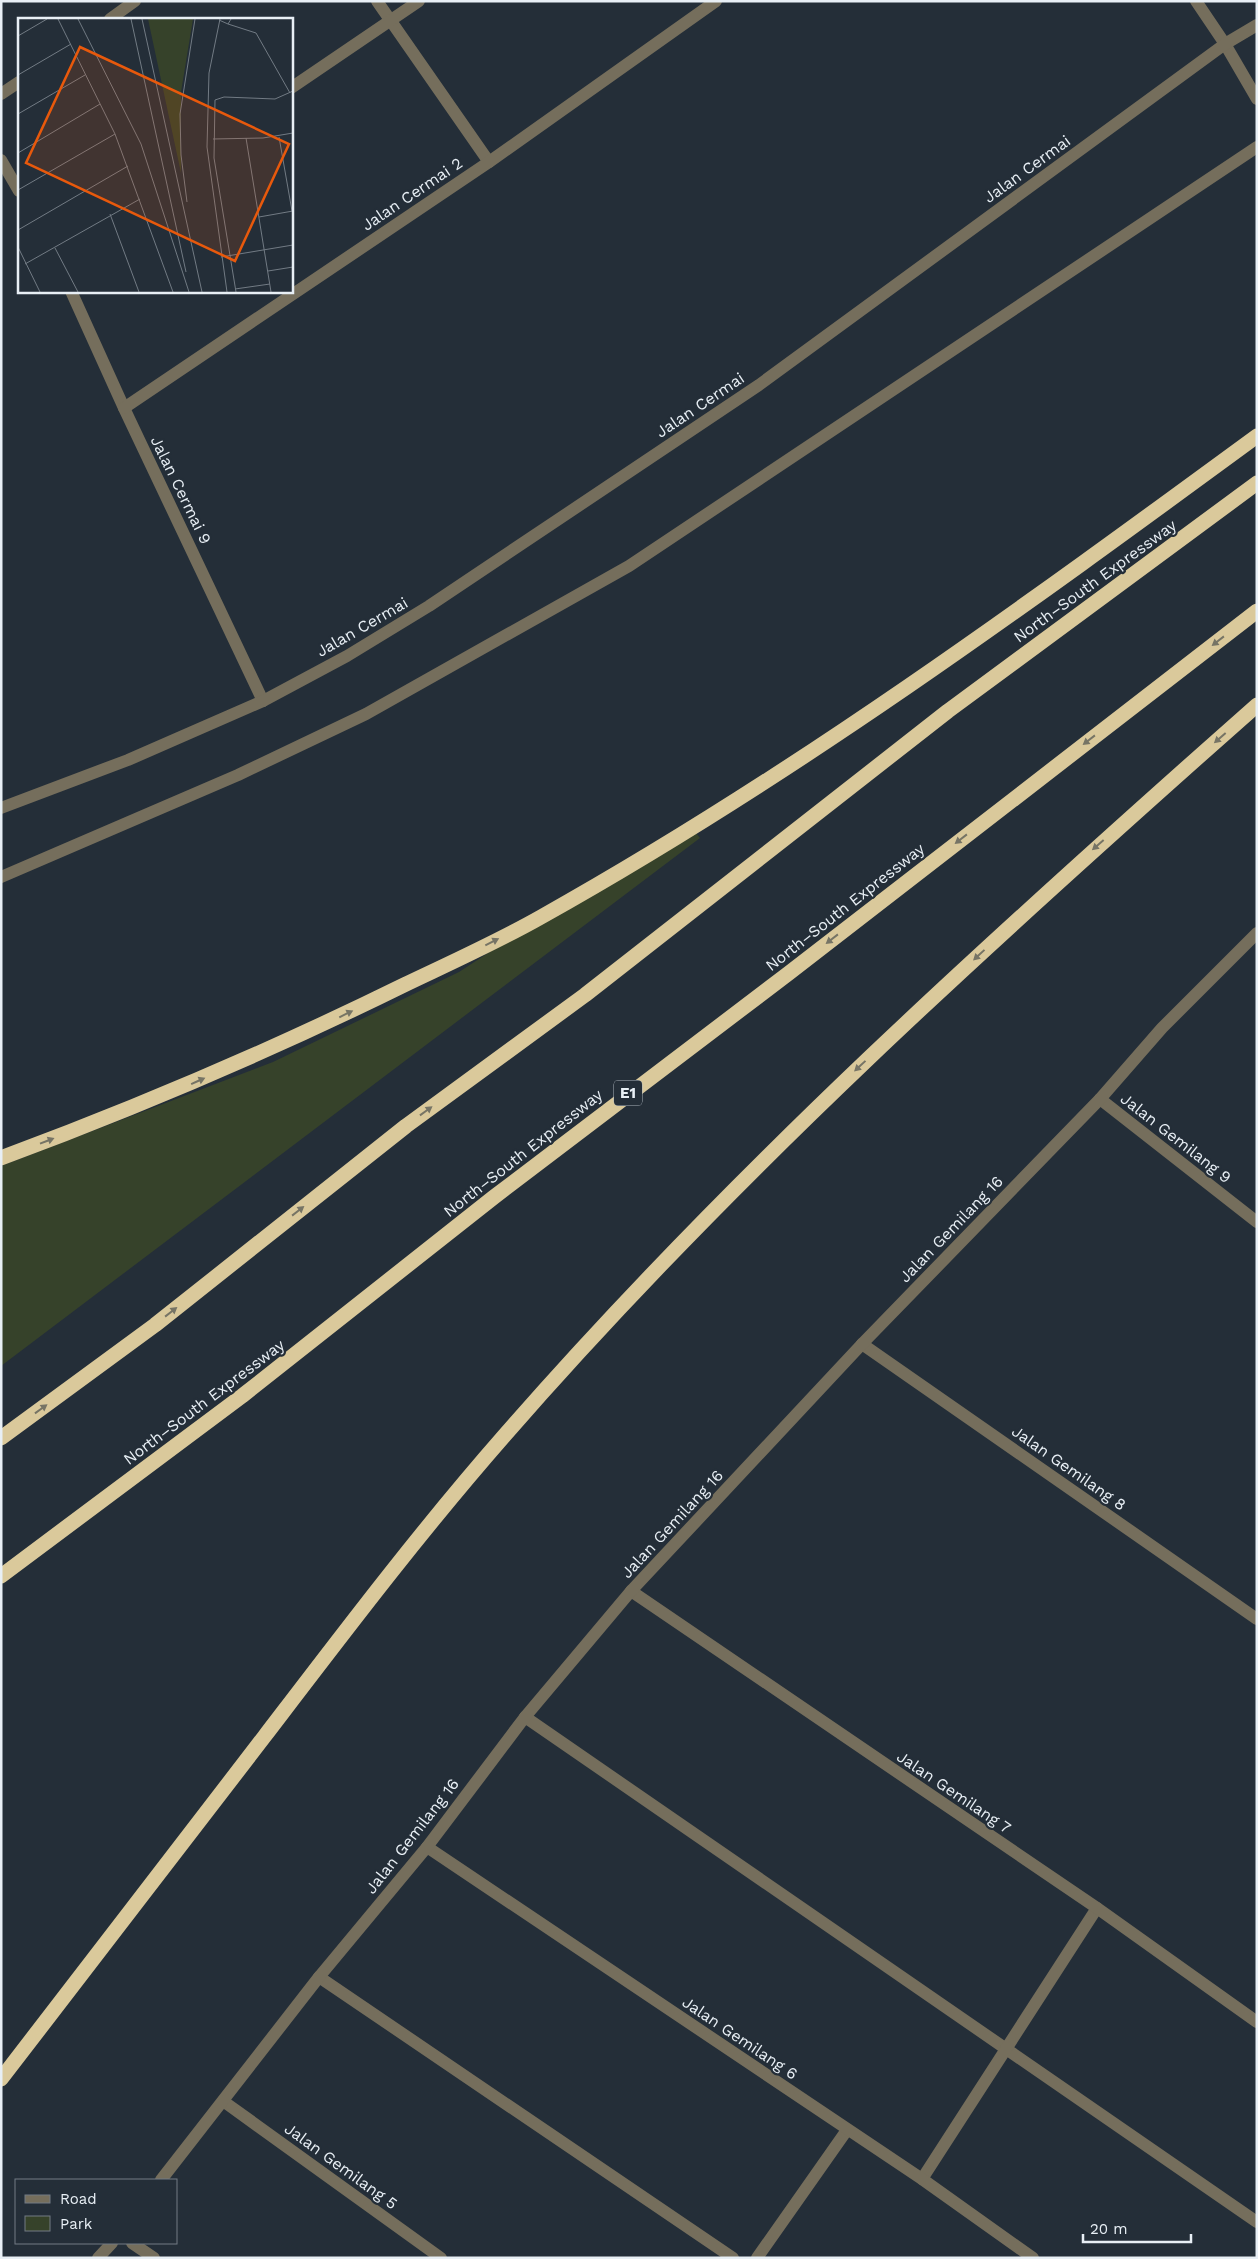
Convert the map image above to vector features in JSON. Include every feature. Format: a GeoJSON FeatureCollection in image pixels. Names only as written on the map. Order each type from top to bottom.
{"type":"FeatureCollection","features":[{"type":"Feature","properties":{"kind":"highway"},"geometry":{"type":"LineString","coordinates":[[1,1158],[175,1091],[338,1018],[540,918],[684,834],[825,743],[930,672],[1257,436]]}},
{"type":"Feature","properties":{"kind":"highway","name":"North–South Expressway"},"geometry":{"type":"LineString","coordinates":[[1,1438],[155,1325],[406,1126],[585,995],[948,711],[1257,483]]}},
{"type":"Feature","properties":{"kind":"highway","name":"North–South Expressway"},"geometry":{"type":"LineString","coordinates":[[1,1576],[242,1396],[524,1173],[789,973],[1257,611]]}},
{"type":"Feature","properties":{"kind":"highway"},"geometry":{"type":"LineString","coordinates":[[1,2079],[340,1637],[432,1521],[504,1435],[607,1322],[741,1183],[847,1078],[1082,860],[1257,705]]}},
{"type":"Feature","properties":{"kind":"street"},"geometry":{"type":"LineString","coordinates":[[111,18],[135,1]]}},
{"type":"Feature","properties":{"kind":"street"},"geometry":{"type":"LineString","coordinates":[[377,1],[489,162]]}},
{"type":"Feature","properties":{"kind":"street"},"geometry":{"type":"LineString","coordinates":[[292,87],[419,1]]}},
{"type":"Feature","properties":{"kind":"street","name":"Jalan Cermai 2"},"geometry":{"type":"LineString","coordinates":[[124,408],[489,162],[716,1]]}},
{"type":"Feature","properties":{"kind":"street"},"geometry":{"type":"LineString","coordinates":[[1196,1],[1225,44],[1257,98]]}},
{"type":"Feature","properties":{"kind":"street","name":"Jalan Cermai"},"geometry":{"type":"LineString","coordinates":[[1,808],[128,760],[263,701],[347,656],[429,606],[759,385],[1225,44],[1257,25]]}},
{"type":"Feature","properties":{"kind":"street"},"geometry":{"type":"LineString","coordinates":[[1,94],[18,83]]}},
{"type":"Feature","properties":{"kind":"street"},"geometry":{"type":"LineString","coordinates":[[1,877],[238,775],[366,714],[621,571],[819,441],[1257,147]]}},
{"type":"Feature","properties":{"kind":"street"},"geometry":{"type":"LineString","coordinates":[[1,160],[18,189]]}},
{"type":"Feature","properties":{"kind":"street","name":"Jalan Cermai 9"},"geometry":{"type":"LineString","coordinates":[[71,292],[124,408],[263,701]]}},
{"type":"Feature","properties":{"kind":"street","name":"Jalan Gemilang 16"},"geometry":{"type":"LineString","coordinates":[[162,2179],[319,1978],[427,1847],[525,1717],[631,1591],[862,1344],[1100,1099],[1162,1028],[1257,933]]}},
{"type":"Feature","properties":{"kind":"street","name":"Jalan Gemilang 9"},"geometry":{"type":"LineString","coordinates":[[1100,1099],[1257,1222]]}},
{"type":"Feature","properties":{"kind":"street","name":"Jalan Gemilang 8"},"geometry":{"type":"LineString","coordinates":[[862,1344],[1257,1619]]}},
{"type":"Feature","properties":{"kind":"street","name":"Jalan Gemilang 7"},"geometry":{"type":"LineString","coordinates":[[631,1591],[1097,1908],[1257,2022]]}},
{"type":"Feature","properties":{"kind":"street"},"geometry":{"type":"LineString","coordinates":[[525,1717],[1006,2047],[1257,2222]]}},
{"type":"Feature","properties":{"kind":"street","name":"Jalan Gemilang 6"},"geometry":{"type":"LineString","coordinates":[[427,1847],[922,2179],[1033,2258]]}},
{"type":"Feature","properties":{"kind":"street"},"geometry":{"type":"LineString","coordinates":[[922,2179],[1097,1908]]}},
{"type":"Feature","properties":{"kind":"street"},"geometry":{"type":"LineString","coordinates":[[319,1978],[733,2258]]}},
{"type":"Feature","properties":{"kind":"street","name":"Jalan Gemilang 5"},"geometry":{"type":"LineString","coordinates":[[223,2100],[441,2258]]}},
{"type":"Feature","properties":{"kind":"street"},"geometry":{"type":"LineString","coordinates":[[757,2258],[848,2130]]}},
{"type":"Feature","properties":{"kind":"street"},"geometry":{"type":"LineString","coordinates":[[98,2258],[111,2244]]}},
{"type":"Feature","properties":{"kind":"street"},"geometry":{"type":"LineString","coordinates":[[133,2244],[154,2258]]}},
{"type":"Feature","properties":{"kind":"green space"},"geometry":{"type":"Polygon","coordinates":[[[688,823],[700,838],[1,1366],[1,1166],[273,1062],[459,972],[688,823]]]}}]}
